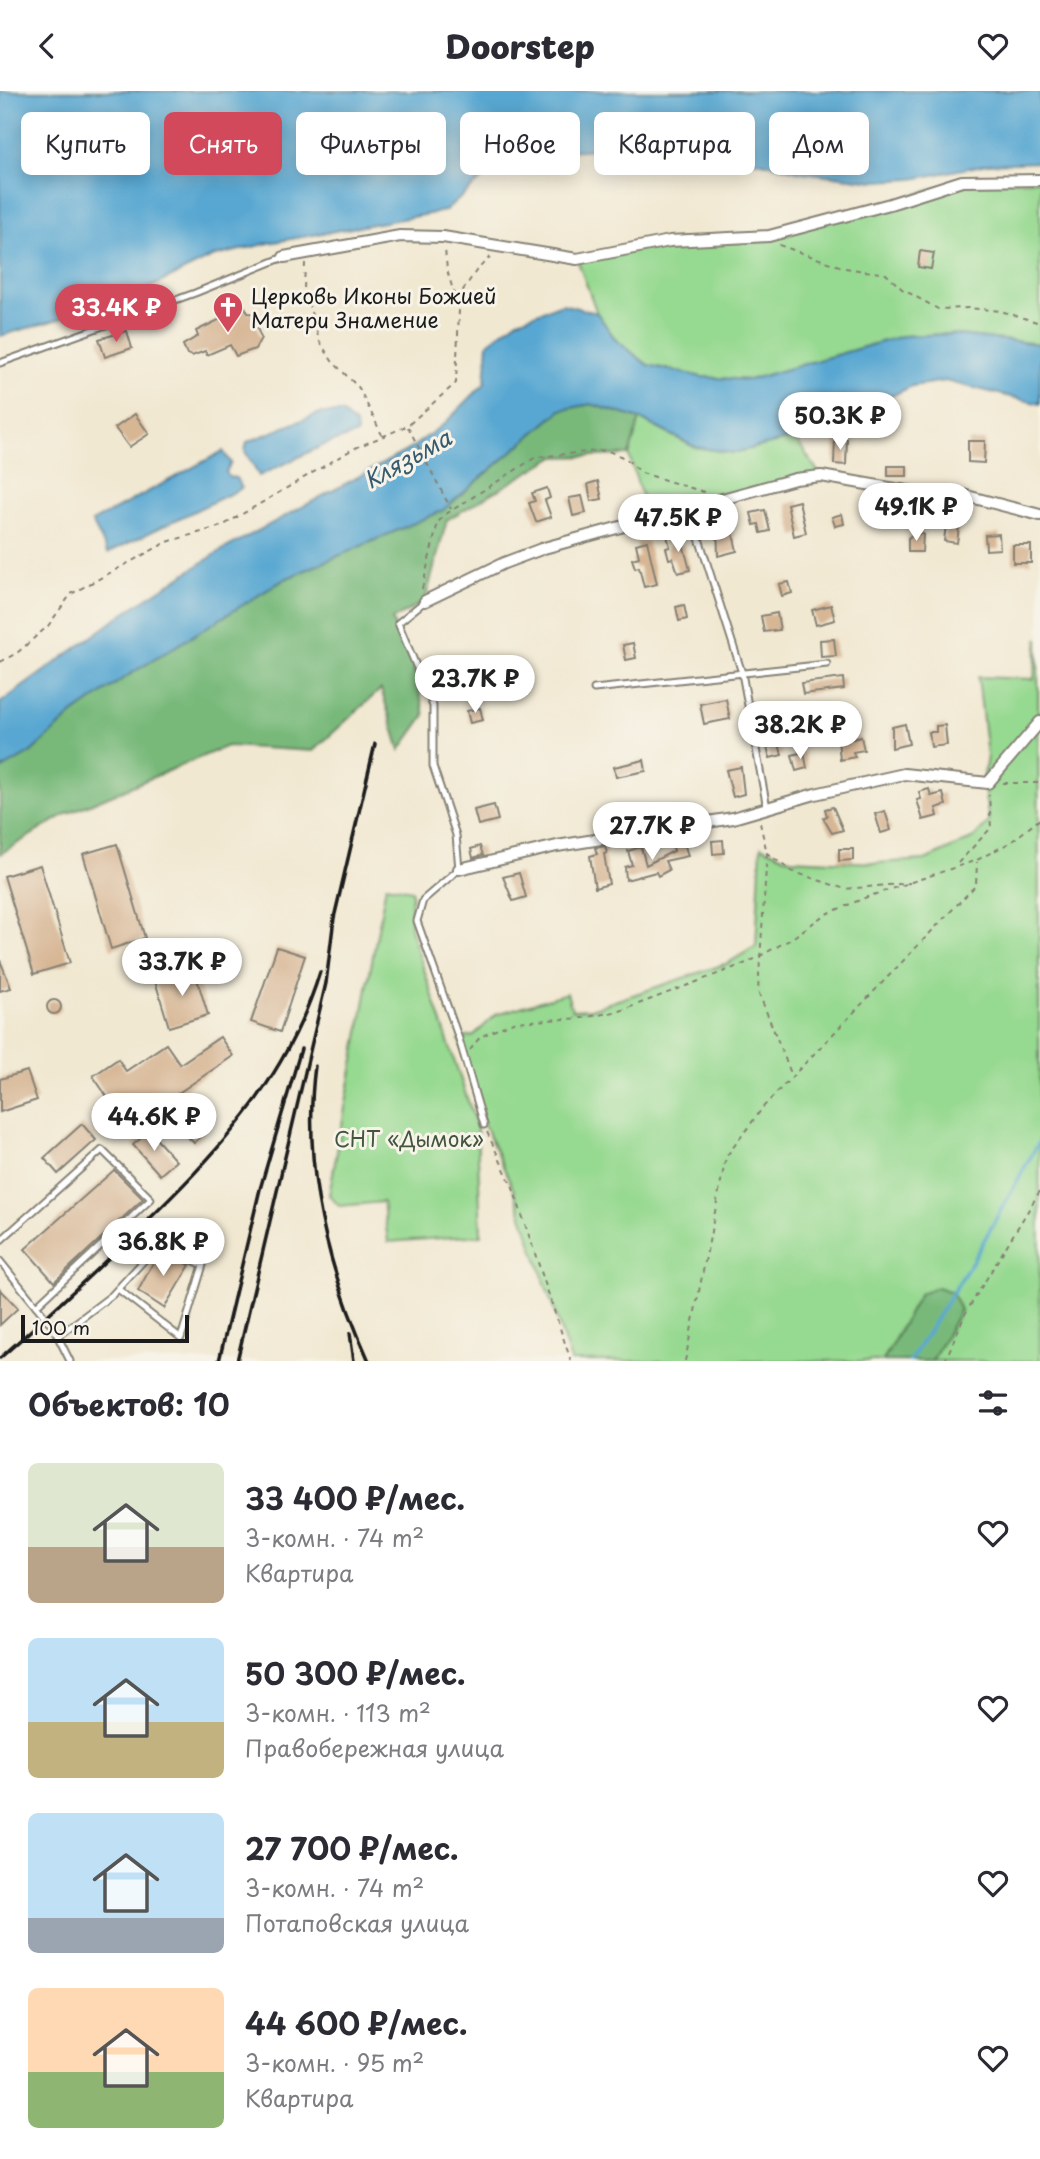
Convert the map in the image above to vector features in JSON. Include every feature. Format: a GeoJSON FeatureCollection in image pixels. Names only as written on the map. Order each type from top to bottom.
{"type":"FeatureCollection","features":[{"type":"Feature","properties":{"kind":"street"},"geometry":{"type":"LineString","coordinates":[[284,257],[400,236],[443,237],[577,259],[670,241],[769,236],[962,181],[1040,180]]}},
{"type":"Feature","properties":{"kind":"street"},"geometry":{"type":"LineString","coordinates":[[421,604],[504,563],[544,548],[795,479],[821,476],[930,495],[958,494],[1040,515]]}},
{"type":"Feature","properties":{"kind":"street"},"geometry":{"type":"LineString","coordinates":[[459,869],[557,846],[762,811],[815,794],[904,774],[986,783],[1040,722]]}},
{"type":"Feature","properties":{"kind":"lane"},"geometry":{"type":"LineString","coordinates":[[0,363],[182,298],[284,257]]}},
{"type":"Feature","properties":{"kind":"lane"},"geometry":{"type":"LineString","coordinates":[[689,507],[742,673],[762,811]]}},
{"type":"Feature","properties":{"kind":"lane"},"geometry":{"type":"LineString","coordinates":[[421,604],[398,623],[433,705],[433,766],[456,835],[459,869],[423,900],[417,921],[459,1039],[484,1125]]}},
{"type":"Feature","properties":{"kind":"lane"},"geometry":{"type":"LineString","coordinates":[[594,689],[827,664]]}},
{"type":"Feature","properties":{"kind":"lane"},"geometry":{"type":"LineString","coordinates":[[0,1241],[102,1150],[151,1199],[36,1306]]}},
{"type":"Feature","properties":{"kind":"lane"},"geometry":{"type":"LineString","coordinates":[[58,1336],[118,1289],[159,1244],[203,1265],[181,1338],[118,1289]]}},
{"type":"Feature","properties":{"kind":"lane"},"geometry":{"type":"LineString","coordinates":[[0,1261],[58,1336],[70,1361]]}},
{"type":"Feature","properties":{"kind":"path"},"geometry":{"type":"LineString","coordinates":[[769,236],[781,247],[815,259],[886,274],[902,289],[938,309],[969,307],[1001,311],[1040,323]]}},
{"type":"Feature","properties":{"kind":"path"},"geometry":{"type":"LineString","coordinates":[[0,662],[18,653],[48,626],[71,594],[167,542],[222,526],[383,436],[407,426],[456,383],[459,310],[447,270],[443,237]]}},
{"type":"Feature","properties":{"kind":"path"},"geometry":{"type":"LineString","coordinates":[[456,300],[476,271],[500,246]]}},
{"type":"Feature","properties":{"kind":"path"},"geometry":{"type":"LineString","coordinates":[[306,254],[304,289],[320,342],[332,361],[359,388],[383,436]]}},
{"type":"Feature","properties":{"kind":"path"},"geometry":{"type":"LineString","coordinates":[[407,426],[451,510]]}},
{"type":"Feature","properties":{"kind":"path"},"geometry":{"type":"LineString","coordinates":[[421,604],[438,522],[451,510],[536,457],[606,450],[625,458],[642,473],[721,499]]}},
{"type":"Feature","properties":{"kind":"path"},"geometry":{"type":"LineString","coordinates":[[956,865],[991,828],[986,783],[1040,783]]}},
{"type":"Feature","properties":{"kind":"path"},"geometry":{"type":"LineString","coordinates":[[762,811],[767,853],[758,991],[792,1077]]}},
{"type":"Feature","properties":{"kind":"path"},"geometry":{"type":"LineString","coordinates":[[468,1058],[471,1048],[480,1037],[513,1022],[582,1018],[620,1011],[760,955],[791,939],[824,915],[956,865],[977,860],[1012,842],[1040,819]]}},
{"type":"Feature","properties":{"kind":"path"},"geometry":{"type":"LineString","coordinates":[[767,853],[791,871],[845,889],[915,882]]}},
{"type":"Feature","properties":{"kind":"path"},"geometry":{"type":"LineString","coordinates":[[685,1361],[726,1157],[764,1106],[976,885],[977,860]]}},
{"type":"Feature","properties":{"kind":"path"},"geometry":{"type":"LineString","coordinates":[[484,1125],[513,1188],[571,1361]]}},
{"type":"Feature","properties":{"kind":"path"},"geometry":{"type":"LineString","coordinates":[[945,1361],[965,1314],[1040,1191]]}},
{"type":"Feature","properties":{"kind":"green space"},"geometry":{"type":"Polygon","coordinates":[[[1040,180],[1040,344],[950,334],[902,336],[749,380],[702,377],[648,365],[616,340],[597,313],[577,259],[670,241],[769,236],[962,181],[1040,180]]]}},
{"type":"Feature","properties":{"kind":"green space"},"geometry":{"type":"Polygon","coordinates":[[[591,404],[640,419],[629,455],[554,457],[447,520],[425,601],[392,620],[413,666],[425,715],[400,750],[381,689],[313,751],[227,746],[66,814],[0,854],[0,770],[30,753],[73,714],[124,678],[285,579],[442,511],[561,410],[591,404]]]}},
{"type":"Feature","properties":{"kind":"green space"},"geometry":{"type":"Polygon","coordinates":[[[640,419],[694,447],[733,453],[795,438],[821,476],[648,517],[629,455],[640,419]]]}},
{"type":"Feature","properties":{"kind":"green space"},"geometry":{"type":"Polygon","coordinates":[[[1038,638],[1040,1361],[932,1361],[960,1310],[920,1293],[883,1361],[571,1361],[513,1188],[484,1125],[459,1039],[474,1035],[497,1014],[567,993],[572,1010],[591,1009],[728,963],[756,946],[761,846],[790,859],[876,863],[925,860],[974,838],[989,822],[983,782],[987,756],[978,677],[1034,679],[1038,638]]]}},
{"type":"Feature","properties":{"kind":"green space","name":"СНТ «Дымок»"},"geometry":{"type":"Polygon","coordinates":[[[386,885],[412,890],[410,928],[477,1128],[481,1235],[388,1242],[383,1202],[339,1206],[329,1195],[386,885]]]}},
{"type":"Feature","properties":{"kind":"green space"},"geometry":{"type":"Polygon","coordinates":[[[937,1287],[952,1292],[960,1310],[932,1361],[883,1361],[920,1293],[937,1287]]]}},
{"type":"Feature","properties":{"kind":"water"},"geometry":{"type":"Polygon","coordinates":[[[0,91],[1040,91],[1040,162],[988,164],[913,179],[875,181],[826,175],[869,175],[869,112],[769,112],[769,164],[755,161],[755,112],[594,112],[594,149],[580,150],[580,112],[460,112],[460,175],[487,175],[445,211],[269,243],[212,257],[123,301],[0,336],[0,91]]]}},
{"type":"Feature","properties":{"kind":"water","name":"Клязьма"},"geometry":{"type":"Polygon","coordinates":[[[562,304],[597,313],[616,340],[648,365],[702,377],[749,380],[902,336],[950,334],[1040,344],[1040,404],[945,381],[912,386],[842,420],[795,438],[733,453],[695,447],[640,419],[591,404],[561,410],[442,511],[285,579],[124,678],[73,714],[30,753],[0,770],[0,703],[130,609],[222,550],[410,449],[445,423],[485,383],[488,343],[518,320],[562,304]]]}},
{"type":"Feature","properties":{"kind":"water"},"geometry":{"type":"Polygon","coordinates":[[[320,413],[342,413],[356,425],[357,434],[326,444],[259,476],[245,451],[247,442],[320,413]]]}},
{"type":"Feature","properties":{"kind":"water"},"geometry":{"type":"Polygon","coordinates":[[[223,451],[231,463],[226,472],[229,477],[236,478],[242,488],[108,553],[92,522],[223,451]]]}},
{"type":"Feature","properties":{"kind":"building"},"geometry":{"type":"Polygon","coordinates":[[[920,251],[934,253],[931,269],[918,267],[920,251]]]}},
{"type":"Feature","properties":{"kind":"building","name":"Церковь Иконы Божией Матери Знамение"},"geometry":{"type":"Polygon","coordinates":[[[245,307],[248,313],[258,314],[261,320],[257,328],[261,338],[255,349],[236,356],[230,345],[207,355],[205,351],[192,356],[187,354],[183,345],[198,336],[196,331],[245,307]]]}},
{"type":"Feature","properties":{"kind":"building"},"geometry":{"type":"Polygon","coordinates":[[[127,331],[132,348],[105,357],[99,339],[127,331]]]}},
{"type":"Feature","properties":{"kind":"building"},"geometry":{"type":"Polygon","coordinates":[[[135,414],[149,434],[129,447],[115,428],[135,414]]]}},
{"type":"Feature","properties":{"kind":"building"},"geometry":{"type":"Polygon","coordinates":[[[835,438],[847,439],[846,465],[834,464],[835,438]]]}},
{"type":"Feature","properties":{"kind":"building"},"geometry":{"type":"Polygon","coordinates":[[[968,441],[985,441],[984,463],[968,462],[968,441]]]}},
{"type":"Feature","properties":{"kind":"building"},"geometry":{"type":"Polygon","coordinates":[[[888,466],[907,466],[907,476],[888,476],[888,466]]]}},
{"type":"Feature","properties":{"kind":"building"},"geometry":{"type":"Polygon","coordinates":[[[598,481],[602,499],[591,501],[588,484],[598,481]]]}},
{"type":"Feature","properties":{"kind":"building"},"geometry":{"type":"Polygon","coordinates":[[[547,488],[550,498],[545,500],[551,517],[536,522],[529,503],[535,501],[532,493],[547,488]]]}},
{"type":"Feature","properties":{"kind":"building"},"geometry":{"type":"Polygon","coordinates":[[[582,496],[586,513],[573,516],[569,498],[582,496]]]}},
{"type":"Feature","properties":{"kind":"building"},"geometry":{"type":"Polygon","coordinates":[[[799,501],[806,533],[794,536],[787,504],[799,501]]]}},
{"type":"Feature","properties":{"kind":"building"},"geometry":{"type":"Polygon","coordinates":[[[765,510],[770,531],[761,533],[759,524],[754,525],[751,513],[765,510]]]}},
{"type":"Feature","properties":{"kind":"building"},"geometry":{"type":"Polygon","coordinates":[[[842,514],[844,524],[835,526],[832,517],[842,514]]]}},
{"type":"Feature","properties":{"kind":"building"},"geometry":{"type":"Polygon","coordinates":[[[734,518],[736,528],[732,529],[737,551],[718,556],[717,522],[734,518]]]}},
{"type":"Feature","properties":{"kind":"building"},"geometry":{"type":"Polygon","coordinates":[[[946,525],[959,527],[957,543],[944,541],[946,525]]]}},
{"type":"Feature","properties":{"kind":"building"},"geometry":{"type":"Polygon","coordinates":[[[677,533],[690,570],[678,573],[666,548],[670,547],[667,536],[677,533]]]}},
{"type":"Feature","properties":{"kind":"building"},"geometry":{"type":"Polygon","coordinates":[[[914,534],[923,534],[922,552],[908,552],[908,538],[914,534]]]}},
{"type":"Feature","properties":{"kind":"building"},"geometry":{"type":"Polygon","coordinates":[[[999,534],[1000,549],[986,550],[985,535],[999,534]]]}},
{"type":"Feature","properties":{"kind":"building"},"geometry":{"type":"Polygon","coordinates":[[[647,541],[657,584],[644,587],[639,567],[635,568],[632,559],[639,557],[636,544],[647,541]]]}},
{"type":"Feature","properties":{"kind":"building"},"geometry":{"type":"Polygon","coordinates":[[[1013,545],[1031,545],[1031,563],[1013,563],[1013,545]]]}},
{"type":"Feature","properties":{"kind":"building"},"geometry":{"type":"Polygon","coordinates":[[[789,582],[792,593],[782,596],[779,584],[789,582]]]}},
{"type":"Feature","properties":{"kind":"building"},"geometry":{"type":"Polygon","coordinates":[[[684,605],[687,619],[679,621],[676,607],[684,605]]]}},
{"type":"Feature","properties":{"kind":"building"},"geometry":{"type":"Polygon","coordinates":[[[831,605],[835,620],[816,625],[812,610],[831,605]]]}},
{"type":"Feature","properties":{"kind":"building"},"geometry":{"type":"Polygon","coordinates":[[[777,613],[780,630],[764,632],[761,616],[777,613]]]}},
{"type":"Feature","properties":{"kind":"building"},"geometry":{"type":"Polygon","coordinates":[[[834,639],[836,656],[821,657],[820,640],[834,639]]]}},
{"type":"Feature","properties":{"kind":"building"},"geometry":{"type":"Polygon","coordinates":[[[633,643],[636,658],[626,660],[623,645],[633,643]]]}},
{"type":"Feature","properties":{"kind":"building"},"geometry":{"type":"Polygon","coordinates":[[[843,678],[844,689],[803,694],[801,683],[843,678]]]}},
{"type":"Feature","properties":{"kind":"building"},"geometry":{"type":"Polygon","coordinates":[[[726,699],[730,719],[704,724],[700,704],[726,699]]]}},
{"type":"Feature","properties":{"kind":"building"},"geometry":{"type":"Polygon","coordinates":[[[480,708],[483,720],[470,723],[467,711],[480,708]]]}},
{"type":"Feature","properties":{"kind":"building"},"geometry":{"type":"Polygon","coordinates":[[[905,724],[909,744],[892,748],[892,727],[905,724]]]}},
{"type":"Feature","properties":{"kind":"building"},"geometry":{"type":"Polygon","coordinates":[[[945,725],[947,745],[931,747],[929,732],[936,732],[936,726],[945,725]]]}},
{"type":"Feature","properties":{"kind":"building"},"geometry":{"type":"Polygon","coordinates":[[[851,726],[853,739],[861,737],[864,750],[853,752],[855,757],[840,760],[837,729],[851,726]]]}},
{"type":"Feature","properties":{"kind":"building"},"geometry":{"type":"Polygon","coordinates":[[[779,744],[782,755],[770,758],[767,747],[779,744]]]}},
{"type":"Feature","properties":{"kind":"building"},"geometry":{"type":"Polygon","coordinates":[[[804,752],[807,768],[796,771],[792,755],[804,752]]]}},
{"type":"Feature","properties":{"kind":"building"},"geometry":{"type":"Polygon","coordinates":[[[644,760],[646,771],[616,777],[614,767],[644,760]]]}},
{"type":"Feature","properties":{"kind":"building"},"geometry":{"type":"Polygon","coordinates":[[[741,767],[744,794],[733,797],[726,770],[741,767]]]}},
{"type":"Feature","properties":{"kind":"building"},"geometry":{"type":"Polygon","coordinates":[[[929,789],[931,796],[943,793],[946,805],[936,808],[938,816],[923,820],[917,800],[921,799],[919,792],[929,789]]]}},
{"type":"Feature","properties":{"kind":"building"},"geometry":{"type":"Polygon","coordinates":[[[494,805],[498,820],[478,825],[474,810],[494,805]]]}},
{"type":"Feature","properties":{"kind":"building"},"geometry":{"type":"Polygon","coordinates":[[[833,807],[843,830],[832,833],[823,818],[827,816],[825,809],[833,807]]]}},
{"type":"Feature","properties":{"kind":"building"},"geometry":{"type":"Polygon","coordinates":[[[885,811],[891,830],[881,833],[875,814],[885,811]]]}},
{"type":"Feature","properties":{"kind":"building"},"geometry":{"type":"Polygon","coordinates":[[[723,840],[724,853],[713,854],[712,841],[723,840]]]}},
{"type":"Feature","properties":{"kind":"building"},"geometry":{"type":"Polygon","coordinates":[[[681,842],[688,856],[665,861],[669,870],[658,876],[656,872],[626,880],[625,867],[632,865],[628,851],[641,847],[646,865],[674,851],[672,844],[681,842]]]}},
{"type":"Feature","properties":{"kind":"building"},"geometry":{"type":"Polygon","coordinates":[[[117,844],[145,938],[111,949],[83,854],[117,844]]]}},
{"type":"Feature","properties":{"kind":"building"},"geometry":{"type":"Polygon","coordinates":[[[480,846],[483,855],[473,858],[471,849],[480,846]]]}},
{"type":"Feature","properties":{"kind":"building"},"geometry":{"type":"Polygon","coordinates":[[[605,846],[609,884],[595,888],[590,856],[597,854],[595,848],[605,846]]]}},
{"type":"Feature","properties":{"kind":"building"},"geometry":{"type":"Polygon","coordinates":[[[839,849],[853,849],[853,860],[839,861],[839,849]]]}},
{"type":"Feature","properties":{"kind":"building"},"geometry":{"type":"Polygon","coordinates":[[[40,865],[70,963],[34,974],[4,876],[40,865]]]}},
{"type":"Feature","properties":{"kind":"building"},"geometry":{"type":"Polygon","coordinates":[[[519,873],[526,897],[513,901],[503,877],[519,873]]]}},
{"type":"Feature","properties":{"kind":"building"},"geometry":{"type":"Polygon","coordinates":[[[277,947],[305,956],[280,1032],[251,1022],[277,947]]]}},
{"type":"Feature","properties":{"kind":"building"},"geometry":{"type":"Polygon","coordinates":[[[0,960],[11,988],[0,991],[0,960]]]}},
{"type":"Feature","properties":{"kind":"building"},"geometry":{"type":"Polygon","coordinates":[[[194,969],[208,1015],[169,1027],[155,981],[194,969]]]}},
{"type":"Feature","properties":{"kind":"building"},"geometry":{"type":"Polygon","coordinates":[[[51,1000],[57,1000],[61,1007],[57,1014],[51,1014],[47,1010],[47,1004],[51,1000]]]}},
{"type":"Feature","properties":{"kind":"building"},"geometry":{"type":"Polygon","coordinates":[[[220,1037],[233,1056],[128,1127],[93,1076],[118,1059],[126,1071],[166,1044],[180,1064],[220,1037]]]}},
{"type":"Feature","properties":{"kind":"building"},"geometry":{"type":"Polygon","coordinates":[[[27,1071],[37,1100],[0,1112],[0,1079],[27,1071]]]}},
{"type":"Feature","properties":{"kind":"building"},"geometry":{"type":"Polygon","coordinates":[[[191,1117],[205,1133],[194,1143],[179,1128],[191,1117]]]}},
{"type":"Feature","properties":{"kind":"building"},"geometry":{"type":"Polygon","coordinates":[[[82,1124],[96,1140],[58,1174],[44,1158],[82,1124]]]}},
{"type":"Feature","properties":{"kind":"building"},"geometry":{"type":"Polygon","coordinates":[[[149,1131],[176,1161],[160,1175],[133,1145],[149,1131]]]}},
{"type":"Feature","properties":{"kind":"building"},"geometry":{"type":"Polygon","coordinates":[[[114,1170],[143,1199],[54,1282],[25,1249],[114,1170]]]}},
{"type":"Feature","properties":{"kind":"building"},"geometry":{"type":"Polygon","coordinates":[[[160,1250],[190,1265],[164,1308],[138,1291],[160,1250]]]}},
{"type":"Feature","properties":{"kind":"building"},"geometry":{"type":"Polygon","coordinates":[[[0,1289],[18,1308],[0,1325],[0,1289]]]}},
{"type":"Feature","properties":{"kind":"waterway"},"geometry":{"type":"LineString","coordinates":[[910,1361],[973,1260],[1040,1140]]}},
{"type":"Feature","properties":{"kind":"railway"},"geometry":{"type":"LineString","coordinates":[[237,1361],[326,983],[334,918],[375,744]]}},
{"type":"Feature","properties":{"kind":"railway"},"geometry":{"type":"LineString","coordinates":[[0,1358],[137,1231],[195,1173],[246,1114],[288,1048],[306,1012],[320,972]]}},
{"type":"Feature","properties":{"kind":"railway"},"geometry":{"type":"LineString","coordinates":[[219,1361],[260,1189],[301,1049]]}},
{"type":"Feature","properties":{"kind":"railway"},"geometry":{"type":"LineString","coordinates":[[315,1066],[312,1142],[321,1217],[341,1290],[369,1361]]}},
{"type":"Feature","properties":{"kind":"railway"},"geometry":{"type":"LineString","coordinates":[[350,1333],[354,1361]]}},
{"type":"Feature","properties":{"kind":"place","name":"Церковь Иконы Божией Матери Знамение"},"geometry":{"type":"Point","coordinates":[228,334]}}]}
